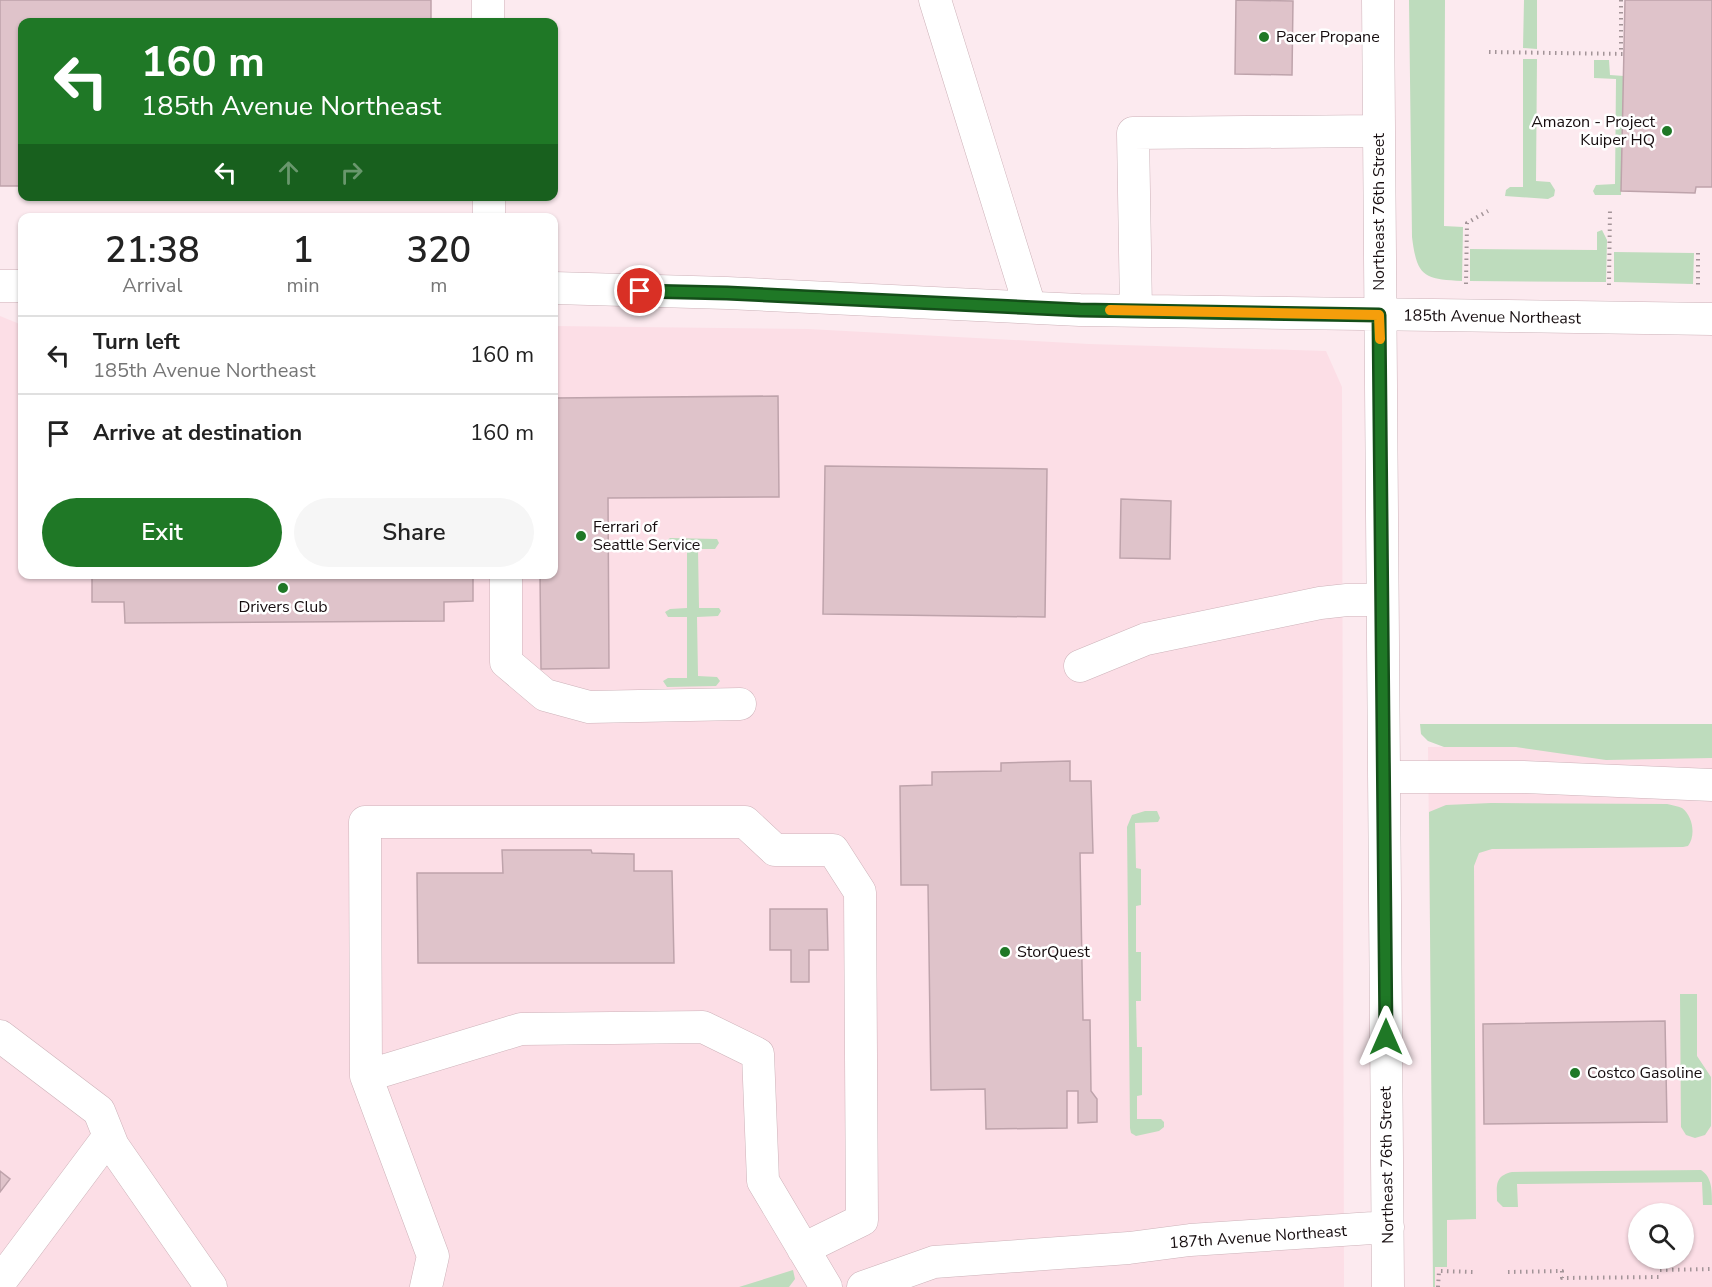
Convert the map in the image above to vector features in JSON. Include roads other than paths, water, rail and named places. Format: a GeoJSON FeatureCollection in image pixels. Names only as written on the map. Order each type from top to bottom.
{"type":"FeatureCollection","features":[{"type":"Feature","properties":{"kind":"street"},"geometry":{"type":"LineString","coordinates":[[488,0],[488,18]]}},
{"type":"Feature","properties":{"kind":"street"},"geometry":{"type":"LineString","coordinates":[[935,0],[1030,308]]}},
{"type":"Feature","properties":{"kind":"street","name":"Northeast 76th Street"},"geometry":{"type":"LineString","coordinates":[[1378,0],[1388,1287]]}},
{"type":"Feature","properties":{"kind":"street"},"geometry":{"type":"LineString","coordinates":[[1136,310],[1133,133],[1378,131]]}},
{"type":"Feature","properties":{"kind":"street"},"geometry":{"type":"LineString","coordinates":[[0,286],[18,286]]}},
{"type":"Feature","properties":{"kind":"street","name":"185th Avenue Northeast"},"geometry":{"type":"LineString","coordinates":[[558,288],[727,293],[1030,308],[1712,319]]}},
{"type":"Feature","properties":{"kind":"street"},"geometry":{"type":"LineString","coordinates":[[506,579],[506,662],[545,694],[589,707],[740,704]]}},
{"type":"Feature","properties":{"kind":"street"},"geometry":{"type":"LineString","coordinates":[[1080,666],[1146,639],[1320,603],[1382,600]]}},
{"type":"Feature","properties":{"kind":"street"},"geometry":{"type":"LineString","coordinates":[[1384,777],[1522,777],[1712,785]]}},
{"type":"Feature","properties":{"kind":"street"},"geometry":{"type":"LineString","coordinates":[[426,1287],[433,1256],[366,1076],[365,822],[745,822],[775,850],[833,850],[860,892],[862,1220],[803,1249]]}},
{"type":"Feature","properties":{"kind":"street"},"geometry":{"type":"LineString","coordinates":[[366,1076],[521,1029],[703,1027],[758,1054],[763,1181],[826,1287]]}},
{"type":"Feature","properties":{"kind":"street"},"geometry":{"type":"LineString","coordinates":[[0,1036],[99,1111],[113,1146],[211,1287]]}},
{"type":"Feature","properties":{"kind":"street"},"geometry":{"type":"LineString","coordinates":[[0,1282],[109,1136]]}},
{"type":"Feature","properties":{"kind":"street","name":"187th Avenue Northeast"},"geometry":{"type":"LineString","coordinates":[[863,1287],[934,1262],[1129,1248],[1190,1240],[1388,1227]]}},
{"type":"Feature","properties":{"kind":"place","name":"Pacer Propane"},"geometry":{"type":"Point","coordinates":[1264,37]}},
{"type":"Feature","properties":{"kind":"place","name":"Amazon - Project Kuiper HQ"},"geometry":{"type":"Point","coordinates":[1667,131]}},
{"type":"Feature","properties":{"kind":"place","name":"Ferrari of Seattle Service"},"geometry":{"type":"Point","coordinates":[581,536]}},
{"type":"Feature","properties":{"kind":"place","name":"Drivers Club"},"geometry":{"type":"Point","coordinates":[283,588]}},
{"type":"Feature","properties":{"kind":"place","name":"StorQuest"},"geometry":{"type":"Point","coordinates":[1005,952]}},
{"type":"Feature","properties":{"kind":"place","name":"Costco Gasoline"},"geometry":{"type":"Point","coordinates":[1575,1073]}}]}
